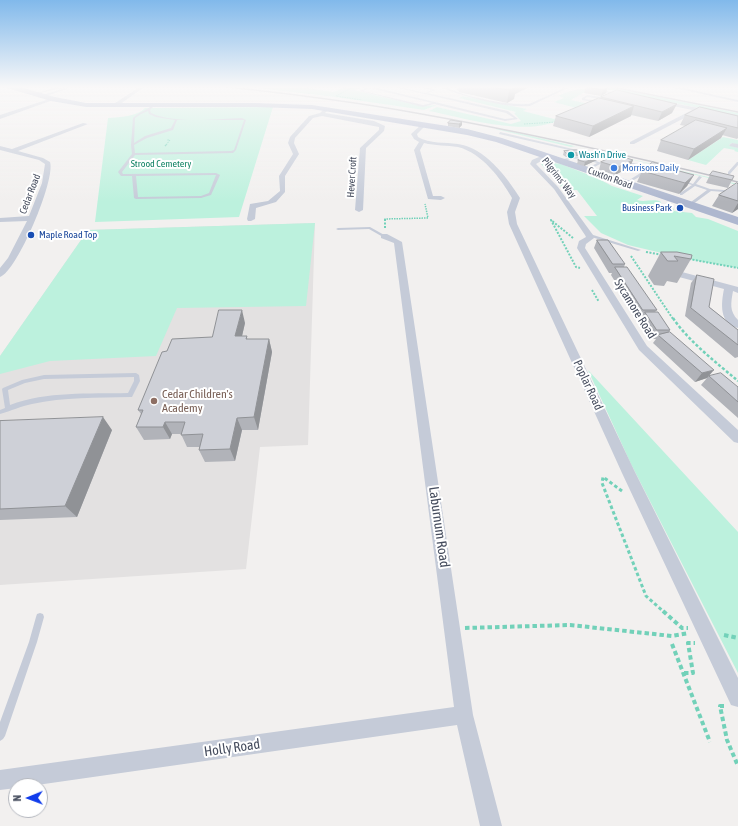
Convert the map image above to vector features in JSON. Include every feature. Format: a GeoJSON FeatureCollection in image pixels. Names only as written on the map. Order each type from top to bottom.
{"type":"FeatureCollection","features":[{"type":"Feature","properties":{"kind":"main road","name":"Cuxton Road"},"geometry":{"type":"LineString","coordinates":[[420,125],[480,134],[546,156],[563,158],[738,226]]}},
{"type":"Feature","properties":{"kind":"main road","name":"Cuxton Road"},"geometry":{"type":"LineString","coordinates":[[688,206],[702,208],[738,222]]}},
{"type":"Feature","properties":{"kind":"street"},"geometry":{"type":"LineString","coordinates":[[13,151],[84,125]]}},
{"type":"Feature","properties":{"kind":"street"},"geometry":{"type":"LineString","coordinates":[[251,219],[253,206],[269,204],[276,200],[283,191],[282,176],[296,154],[291,143],[292,138],[304,125]]}},
{"type":"Feature","properties":{"kind":"street","name":"Hever Croft"},"geometry":{"type":"LineString","coordinates":[[359,210],[363,148],[382,130],[382,126],[378,125]]}},
{"type":"Feature","properties":{"kind":"street"},"geometry":{"type":"LineString","coordinates":[[423,125],[414,135],[416,139],[422,142],[417,150],[430,198],[441,198]]}},
{"type":"Feature","properties":{"kind":"street"},"geometry":{"type":"LineString","coordinates":[[632,144],[668,125]]}},
{"type":"Feature","properties":{"kind":"street","name":"Poplar Road"},"geometry":{"type":"LineString","coordinates":[[422,142],[452,144],[473,151],[490,165],[514,194],[515,201],[511,212],[513,224],[629,473],[738,698]]}},
{"type":"Feature","properties":{"kind":"street","name":"Cedar Road"},"geometry":{"type":"LineString","coordinates":[[0,148],[41,159],[48,163],[50,169],[32,218],[13,257],[0,274]]}},
{"type":"Feature","properties":{"kind":"street","name":"Pilgrims' Way"},"geometry":{"type":"LineString","coordinates":[[546,156],[533,163],[556,188],[590,236]]}},
{"type":"Feature","properties":{"kind":"street"},"geometry":{"type":"LineString","coordinates":[[0,220],[32,218]]}},
{"type":"Feature","properties":{"kind":"street","name":"Laburnum Road"},"geometry":{"type":"LineString","coordinates":[[384,236],[398,242],[464,716],[491,826]]}},
{"type":"Feature","properties":{"kind":"street","name":"Sycamore Road"},"geometry":{"type":"LineString","coordinates":[[590,236],[582,243],[581,248],[641,345],[738,438]]}},
{"type":"Feature","properties":{"kind":"street"},"geometry":{"type":"LineString","coordinates":[[682,275],[733,289],[725,310],[730,318],[738,325]]}},
{"type":"Feature","properties":{"kind":"street","name":"Holly Road"},"geometry":{"type":"LineString","coordinates":[[0,780],[464,716]]}},
{"type":"Feature","properties":{"kind":"lane"},"geometry":{"type":"LineString","coordinates":[[133,125],[132,144],[134,154],[120,172],[122,174],[218,175],[210,194],[201,196],[136,198],[134,175]]}},
{"type":"Feature","properties":{"kind":"lane"},"geometry":{"type":"LineString","coordinates":[[132,144],[156,133],[172,129],[175,125]]}},
{"type":"Feature","properties":{"kind":"lane"},"geometry":{"type":"LineString","coordinates":[[134,154],[232,152],[235,150],[243,125]]}},
{"type":"Feature","properties":{"kind":"lane"},"geometry":{"type":"LineString","coordinates":[[500,133],[650,168],[632,180]]}},
{"type":"Feature","properties":{"kind":"lane"},"geometry":{"type":"LineString","coordinates":[[579,156],[600,163]]}},
{"type":"Feature","properties":{"kind":"lane"},"geometry":{"type":"LineString","coordinates":[[563,158],[589,156],[628,166]]}},
{"type":"Feature","properties":{"kind":"lane"},"geometry":{"type":"LineString","coordinates":[[574,158],[590,168],[607,160]]}},
{"type":"Feature","properties":{"kind":"lane"},"geometry":{"type":"LineString","coordinates":[[729,173],[738,163]]}},
{"type":"Feature","properties":{"kind":"lane"},"geometry":{"type":"LineString","coordinates":[[647,171],[654,173]]}},
{"type":"Feature","properties":{"kind":"lane"},"geometry":{"type":"LineString","coordinates":[[682,194],[694,185],[700,177]]}},
{"type":"Feature","properties":{"kind":"lane"},"geometry":{"type":"LineString","coordinates":[[681,181],[710,190],[738,192]]}},
{"type":"Feature","properties":{"kind":"lane"},"geometry":{"type":"LineString","coordinates":[[688,206],[710,190]]}},
{"type":"Feature","properties":{"kind":"lane"},"geometry":{"type":"LineString","coordinates":[[338,229],[370,228],[384,236]]}},
{"type":"Feature","properties":{"kind":"lane"},"geometry":{"type":"LineString","coordinates":[[590,236],[624,247],[639,250]]}},
{"type":"Feature","properties":{"kind":"lane"},"geometry":{"type":"LineString","coordinates":[[0,412],[28,402],[51,399],[130,395],[137,381],[136,375],[44,377],[24,381],[5,389],[8,409]]}},
{"type":"Feature","properties":{"kind":"lane"},"geometry":{"type":"LineString","coordinates":[[0,736],[33,642],[40,617]]}},
{"type":"Feature","properties":{"kind":"path"},"geometry":{"type":"LineString","coordinates":[[384,236],[386,234],[385,218],[428,218],[424,202],[426,199],[430,198]]}},
{"type":"Feature","properties":{"kind":"path"},"geometry":{"type":"LineString","coordinates":[[624,247],[662,300],[678,326],[711,358],[738,380]]}},
{"type":"Feature","properties":{"kind":"path"},"geometry":{"type":"LineString","coordinates":[[639,250],[666,255]]}},
{"type":"Feature","properties":{"kind":"path"},"geometry":{"type":"LineString","coordinates":[[660,254],[661,261]]}},
{"type":"Feature","properties":{"kind":"path"},"geometry":{"type":"LineString","coordinates":[[687,259],[738,268]]}},
{"type":"Feature","properties":{"kind":"path"},"geometry":{"type":"LineString","coordinates":[[603,477],[602,483],[646,596],[682,628],[707,633]]}},
{"type":"Feature","properties":{"kind":"path"},"geometry":{"type":"LineString","coordinates":[[453,629],[570,625],[672,636],[690,633],[707,633]]}},
{"type":"Feature","properties":{"kind":"path"},"geometry":{"type":"LineString","coordinates":[[684,673],[693,673],[688,644],[707,633]]}},
{"type":"Feature","properties":{"kind":"path"},"geometry":{"type":"LineString","coordinates":[[672,644],[710,742]]}},
{"type":"Feature","properties":{"kind":"path"},"geometry":{"type":"LineString","coordinates":[[720,706],[727,740],[738,766]]}},
{"type":"Feature","properties":{"kind":"shaded area","name":"Cedar Children's Academy"},"geometry":{"type":"Polygon","coordinates":[[[315,223],[308,445],[260,447],[246,569],[0,585],[0,356],[88,230],[315,223]]]}},
{"type":"Feature","properties":{"kind":"green space","name":"Strood Cemetery"},"geometry":{"type":"Polygon","coordinates":[[[107,125],[268,125],[239,217],[95,222],[107,125]]]}},
{"type":"Feature","properties":{"kind":"green space"},"geometry":{"type":"Polygon","coordinates":[[[492,125],[544,125],[520,127],[492,125]]]}},
{"type":"Feature","properties":{"kind":"green space"},"geometry":{"type":"Polygon","coordinates":[[[497,128],[575,146],[571,147],[495,129],[497,128]]]}},
{"type":"Feature","properties":{"kind":"green space"},"geometry":{"type":"Polygon","coordinates":[[[723,137],[738,140],[738,145],[732,143],[729,145],[738,148],[738,152],[724,148],[706,165],[688,160],[723,137]]]}},
{"type":"Feature","properties":{"kind":"green space"},"geometry":{"type":"Polygon","coordinates":[[[593,150],[738,184],[738,185],[593,150]]]}},
{"type":"Feature","properties":{"kind":"green space"},"geometry":{"type":"Polygon","coordinates":[[[546,162],[561,164],[597,178],[612,186],[643,196],[637,200],[658,201],[661,202],[660,204],[674,209],[674,211],[692,213],[696,217],[708,219],[738,231],[738,268],[687,259],[628,245],[601,233],[584,216],[597,216],[577,190],[564,190],[541,164],[546,162]]]}},
{"type":"Feature","properties":{"kind":"green space"},"geometry":{"type":"Polygon","coordinates":[[[315,223],[306,306],[177,308],[156,356],[50,361],[0,374],[0,356],[88,230],[315,223]]]}},
{"type":"Feature","properties":{"kind":"green space"},"geometry":{"type":"Polygon","coordinates":[[[588,370],[738,532],[738,673],[631,464],[588,370]]]}},
{"type":"Feature","properties":{"kind":"building"},"geometry":{"type":"Polygon","coordinates":[[[688,125],[714,125],[727,128],[694,149],[661,140],[688,125]]]}},
{"type":"Feature","properties":{"kind":"building"},"geometry":{"type":"Polygon","coordinates":[[[724,125],[738,125],[738,128],[724,125]]]}},
{"type":"Feature","properties":{"kind":"building"},"geometry":{"type":"Polygon","coordinates":[[[577,150],[581,152],[567,154],[564,151],[577,150]]]}},
{"type":"Feature","properties":{"kind":"building"},"geometry":{"type":"Polygon","coordinates":[[[591,154],[599,156],[585,162],[578,160],[591,154]]]}},
{"type":"Feature","properties":{"kind":"building"},"geometry":{"type":"Polygon","coordinates":[[[617,155],[633,160],[618,167],[601,162],[617,155]]]}},
{"type":"Feature","properties":{"kind":"building"},"geometry":{"type":"Polygon","coordinates":[[[653,162],[666,166],[664,167],[694,175],[685,183],[642,171],[653,162]]]}},
{"type":"Feature","properties":{"kind":"building"},"geometry":{"type":"Polygon","coordinates":[[[713,171],[734,176],[732,180],[710,175],[713,171]]]}},
{"type":"Feature","properties":{"kind":"building"},"geometry":{"type":"Polygon","coordinates":[[[737,183],[738,201],[719,195],[737,183]]]}},
{"type":"Feature","properties":{"kind":"building"},"geometry":{"type":"Polygon","coordinates":[[[597,240],[608,240],[625,264],[613,264],[597,240]]]}},
{"type":"Feature","properties":{"kind":"building"},"geometry":{"type":"Polygon","coordinates":[[[661,252],[677,252],[692,255],[691,259],[674,256],[678,261],[668,261],[661,252]]]}},
{"type":"Feature","properties":{"kind":"building"},"geometry":{"type":"Polygon","coordinates":[[[615,267],[627,267],[657,310],[643,310],[615,267]]]}},
{"type":"Feature","properties":{"kind":"building"},"geometry":{"type":"Polygon","coordinates":[[[697,275],[714,279],[709,307],[738,330],[738,345],[691,308],[697,275]]]}},
{"type":"Feature","properties":{"kind":"building"},"geometry":{"type":"Polygon","coordinates":[[[219,310],[242,310],[235,336],[247,336],[246,339],[269,339],[254,417],[237,418],[230,449],[199,450],[203,434],[181,435],[185,422],[165,422],[163,427],[136,427],[143,410],[138,410],[162,352],[167,351],[172,339],[212,337],[219,310]]]}},
{"type":"Feature","properties":{"kind":"building"},"geometry":{"type":"Polygon","coordinates":[[[645,312],[658,312],[670,330],[657,330],[645,312]]]}},
{"type":"Feature","properties":{"kind":"building"},"geometry":{"type":"Polygon","coordinates":[[[670,332],[714,370],[702,373],[658,335],[670,332]]]}},
{"type":"Feature","properties":{"kind":"building"},"geometry":{"type":"Polygon","coordinates":[[[721,373],[738,387],[738,402],[709,376],[721,373]]]}},
{"type":"Feature","properties":{"kind":"building"},"geometry":{"type":"Polygon","coordinates":[[[103,417],[65,506],[0,509],[0,421],[103,417]]]}},
{"type":"Feature","properties":{"kind":"railway"},"geometry":{"type":"LineString","coordinates":[[479,125],[577,145],[738,182]]}},
{"type":"Feature","properties":{"kind":"place","name":"Wash'n Drive"},"geometry":{"type":"Point","coordinates":[571,155]}},
{"type":"Feature","properties":{"kind":"place","name":"Morrisons Daily"},"geometry":{"type":"Point","coordinates":[614,168]}},
{"type":"Feature","properties":{"kind":"place","name":"Business Park"},"geometry":{"type":"Point","coordinates":[680,208]}},
{"type":"Feature","properties":{"kind":"place","name":"Maple Road Top"},"geometry":{"type":"Point","coordinates":[31,235]}},
{"type":"Feature","properties":{"kind":"place","name":"Cedar Children's Academy"},"geometry":{"type":"Point","coordinates":[154,401]}}]}
